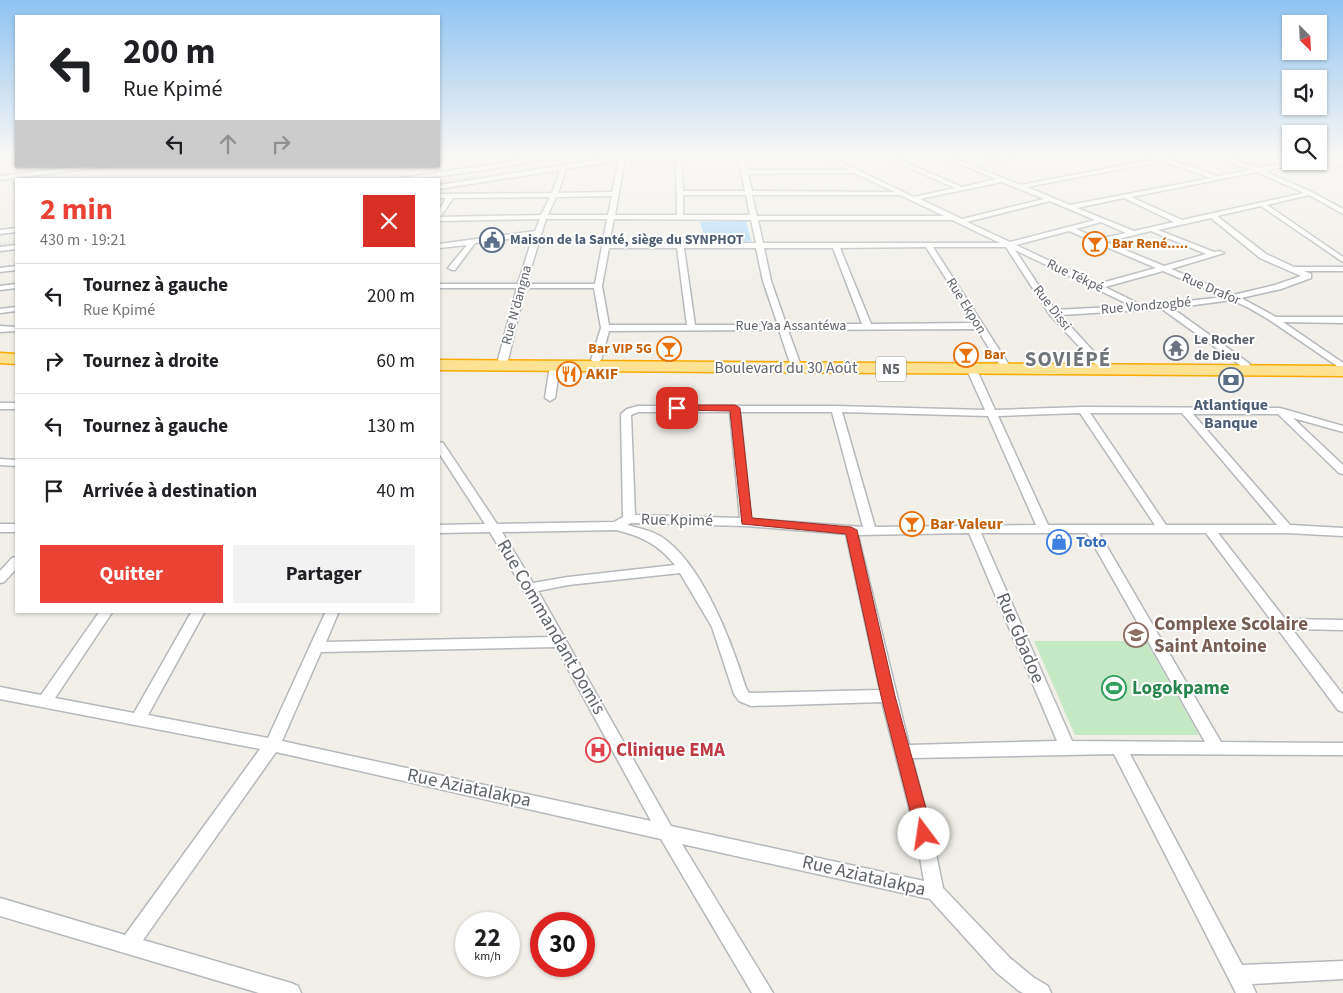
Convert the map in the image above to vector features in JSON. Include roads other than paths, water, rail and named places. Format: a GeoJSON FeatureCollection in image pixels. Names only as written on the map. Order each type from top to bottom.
{"type":"FeatureCollection","features":[{"type":"Feature","properties":{"kind":"highway"},"geometry":{"type":"LineString","coordinates":[[0,358],[15,358]]}},
{"type":"Feature","properties":{"kind":"highway","name":"Boulevard du 30 Août"},"geometry":{"type":"LineString","coordinates":[[440,360],[596,360],[796,366]]}},
{"type":"Feature","properties":{"kind":"highway"},"geometry":{"type":"LineString","coordinates":[[0,364],[15,364]]}},
{"type":"Feature","properties":{"kind":"highway","name":"Boulevard du 30 Août"},"geometry":{"type":"LineString","coordinates":[[440,365],[971,367],[1343,371]]}},
{"type":"Feature","properties":{"kind":"highway","name":"Boulevard du 30 Août"},"geometry":{"type":"LineString","coordinates":[[971,367],[1004,365],[1343,367]]}},
{"type":"Feature","properties":{"kind":"street"},"geometry":{"type":"LineString","coordinates":[[440,213],[447,201]]}},
{"type":"Feature","properties":{"kind":"street","name":"Rue N'dangna"},"geometry":{"type":"LineString","coordinates":[[503,360],[520,286],[544,217],[552,201]]}},
{"type":"Feature","properties":{"kind":"street"},"geometry":{"type":"LineString","coordinates":[[596,360],[605,328],[598,286],[613,201]]}},
{"type":"Feature","properties":{"kind":"street"},"geometry":{"type":"LineString","coordinates":[[680,201],[680,218]]}},
{"type":"Feature","properties":{"kind":"street"},"geometry":{"type":"LineString","coordinates":[[751,201],[767,281],[796,366]]}},
{"type":"Feature","properties":{"kind":"street","name":"Rue Tékpé"},"geometry":{"type":"LineString","coordinates":[[917,201],[1142,308]]}},
{"type":"Feature","properties":{"kind":"street"},"geometry":{"type":"LineString","coordinates":[[959,222],[1045,201]]}},
{"type":"Feature","properties":{"kind":"street"},"geometry":{"type":"LineString","coordinates":[[1054,201],[1133,233]]}},
{"type":"Feature","properties":{"kind":"street"},"geometry":{"type":"LineString","coordinates":[[1070,208],[1100,201]]}},
{"type":"Feature","properties":{"kind":"street"},"geometry":{"type":"LineString","coordinates":[[1136,201],[1180,222]]}},
{"type":"Feature","properties":{"kind":"street"},"geometry":{"type":"LineString","coordinates":[[1099,241],[1274,201]]}},
{"type":"Feature","properties":{"kind":"street"},"geometry":{"type":"LineString","coordinates":[[1327,201],[1343,212]]}},
{"type":"Feature","properties":{"kind":"street"},"geometry":{"type":"LineString","coordinates":[[1262,204],[1343,260]]}},
{"type":"Feature","properties":{"kind":"street"},"geometry":{"type":"LineString","coordinates":[[1212,215],[1263,256],[1292,269],[1343,269]]}},
{"type":"Feature","properties":{"kind":"street"},"geometry":{"type":"LineString","coordinates":[[440,219],[544,217],[952,218]]}},
{"type":"Feature","properties":{"kind":"street"},"geometry":{"type":"LineString","coordinates":[[605,246],[1008,245],[1102,220]]}},
{"type":"Feature","properties":{"kind":"street","name":"Rue Drafor"},"geometry":{"type":"LineString","coordinates":[[1070,229],[1234,298],[1274,319],[1343,367]]}},
{"type":"Feature","properties":{"kind":"street"},"geometry":{"type":"LineString","coordinates":[[1097,287],[1217,254],[1150,229]]}},
{"type":"Feature","properties":{"kind":"street"},"geometry":{"type":"LineString","coordinates":[[0,232],[15,230]]}},
{"type":"Feature","properties":{"kind":"street"},"geometry":{"type":"LineString","coordinates":[[440,246],[538,233]]}},
{"type":"Feature","properties":{"kind":"street"},"geometry":{"type":"LineString","coordinates":[[452,268],[473,241]]}},
{"type":"Feature","properties":{"kind":"street","name":"Rue Dissi"},"geometry":{"type":"LineString","coordinates":[[1008,245],[1053,313],[1102,366]]}},
{"type":"Feature","properties":{"kind":"street"},"geometry":{"type":"LineString","coordinates":[[680,246],[691,326]]}},
{"type":"Feature","properties":{"kind":"street"},"geometry":{"type":"LineString","coordinates":[[836,246],[867,325]]}},
{"type":"Feature","properties":{"kind":"street","name":"Rue Ekpon"},"geometry":{"type":"LineString","coordinates":[[928,246],[1004,365]]}},
{"type":"Feature","properties":{"kind":"street"},"geometry":{"type":"LineString","coordinates":[[0,250],[15,248]]}},
{"type":"Feature","properties":{"kind":"street"},"geometry":{"type":"LineString","coordinates":[[0,270],[15,268]]}},
{"type":"Feature","properties":{"kind":"street","name":"Rue Vondzogbé"},"geometry":{"type":"LineString","coordinates":[[1053,313],[1142,308],[1234,298],[1294,282],[1308,276],[1292,269]]}},
{"type":"Feature","properties":{"kind":"street"},"geometry":{"type":"LineString","coordinates":[[0,288],[15,286]]}},
{"type":"Feature","properties":{"kind":"street"},"geometry":{"type":"LineString","coordinates":[[441,289],[598,286]]}},
{"type":"Feature","properties":{"kind":"street"},"geometry":{"type":"LineString","coordinates":[[1163,306],[1247,366]]}},
{"type":"Feature","properties":{"kind":"street"},"geometry":{"type":"LineString","coordinates":[[0,311],[15,309]]}},
{"type":"Feature","properties":{"kind":"street"},"geometry":{"type":"LineString","coordinates":[[1274,319],[1343,320]]}},
{"type":"Feature","properties":{"kind":"street","name":"Rue Yaa Assantéwa"},"geometry":{"type":"LineString","coordinates":[[605,328],[867,325],[978,326]]}},
{"type":"Feature","properties":{"kind":"street"},"geometry":{"type":"LineString","coordinates":[[0,329],[15,329]]}},
{"type":"Feature","properties":{"kind":"street"},"geometry":{"type":"LineString","coordinates":[[550,398],[555,365]]}},
{"type":"Feature","properties":{"kind":"street"},"geometry":{"type":"LineString","coordinates":[[971,367],[1044,529]]}},
{"type":"Feature","properties":{"kind":"street"},"geometry":{"type":"LineString","coordinates":[[0,406],[15,406]]}},
{"type":"Feature","properties":{"kind":"street"},"geometry":{"type":"LineString","coordinates":[[735,408],[746,522]]}},
{"type":"Feature","properties":{"kind":"street"},"geometry":{"type":"LineString","coordinates":[[629,519],[626,414],[630,410],[638,409],[836,409],[991,413],[1083,410],[1280,411],[1343,430]]}},
{"type":"Feature","properties":{"kind":"street"},"geometry":{"type":"LineString","coordinates":[[836,409],[870,531]]}},
{"type":"Feature","properties":{"kind":"street"},"geometry":{"type":"LineString","coordinates":[[1083,410],[1163,529]]}},
{"type":"Feature","properties":{"kind":"street"},"geometry":{"type":"LineString","coordinates":[[1185,411],[1287,530]]}},
{"type":"Feature","properties":{"kind":"street"},"geometry":{"type":"LineString","coordinates":[[1280,411],[1343,471]]}},
{"type":"Feature","properties":{"kind":"street"},"geometry":{"type":"LineString","coordinates":[[1298,428],[1343,430]]}},
{"type":"Feature","properties":{"kind":"street","name":"Rue Commandant Domis"},"geometry":{"type":"LineString","coordinates":[[440,446],[494,527],[561,642],[666,832],[763,993]]}},
{"type":"Feature","properties":{"kind":"street"},"geometry":{"type":"LineString","coordinates":[[0,462],[15,463]]}},
{"type":"Feature","properties":{"kind":"street","name":"Rue Kpimé"},"geometry":{"type":"LineString","coordinates":[[440,529],[616,526],[629,519],[746,522],[870,531],[1209,529],[1343,532]]}},
{"type":"Feature","properties":{"kind":"street"},"geometry":{"type":"LineString","coordinates":[[616,526],[645,533],[660,542],[683,568],[709,610],[723,638],[739,690],[744,697],[751,700],[888,696]]}},
{"type":"Feature","properties":{"kind":"street"},"geometry":{"type":"LineString","coordinates":[[0,528],[15,528]]}},
{"type":"Feature","properties":{"kind":"street","name":"Rue Gbadoe"},"geometry":{"type":"LineString","coordinates":[[973,529],[1067,747]]}},
{"type":"Feature","properties":{"kind":"street"},"geometry":{"type":"LineString","coordinates":[[1091,529],[1217,748]]}},
{"type":"Feature","properties":{"kind":"street"},"geometry":{"type":"LineString","coordinates":[[1209,529],[1343,706]]}},
{"type":"Feature","properties":{"kind":"street"},"geometry":{"type":"LineString","coordinates":[[851,530],[888,696],[924,834],[935,892],[1004,965],[1026,984],[1041,993]]}},
{"type":"Feature","properties":{"kind":"street"},"geometry":{"type":"LineString","coordinates":[[0,579],[15,562]]}},
{"type":"Feature","properties":{"kind":"street"},"geometry":{"type":"LineString","coordinates":[[530,588],[568,581],[683,568]]}},
{"type":"Feature","properties":{"kind":"street"},"geometry":{"type":"LineString","coordinates":[[44,702],[106,613]]}},
{"type":"Feature","properties":{"kind":"street"},"geometry":{"type":"LineString","coordinates":[[138,720],[198,613]]}},
{"type":"Feature","properties":{"kind":"street"},"geometry":{"type":"LineString","coordinates":[[129,944],[272,745],[318,648],[332,613]]}},
{"type":"Feature","properties":{"kind":"street"},"geometry":{"type":"LineString","coordinates":[[1282,624],[1343,625]]}},
{"type":"Feature","properties":{"kind":"street"},"geometry":{"type":"LineString","coordinates":[[318,648],[561,642]]}},
{"type":"Feature","properties":{"kind":"street","name":"Rue Aziatalakpa"},"geometry":{"type":"LineString","coordinates":[[0,693],[272,745],[935,892]]}},
{"type":"Feature","properties":{"kind":"street"},"geometry":{"type":"LineString","coordinates":[[904,752],[1067,747],[1343,748]]}},
{"type":"Feature","properties":{"kind":"street"},"geometry":{"type":"LineString","coordinates":[[1119,748],[1246,993]]}},
{"type":"Feature","properties":{"kind":"street"},"geometry":{"type":"LineString","coordinates":[[1,909],[129,944],[292,993]]}},
{"type":"Feature","properties":{"kind":"street"},"geometry":{"type":"LineString","coordinates":[[1237,975],[1343,970]]}},
{"type":"Feature","properties":{"kind":"water"},"geometry":{"type":"Polygon","coordinates":[[[746,221],[751,241],[706,242],[700,222],[746,221]]]}},
{"type":"Feature","properties":{"kind":"waterway"},"geometry":{"type":"LineString","coordinates":[[768,248],[777,248]]}},
{"type":"Feature","properties":{"kind":"railway"},"geometry":{"type":"LineString","coordinates":[[0,244],[15,241]]}},
{"type":"Feature","properties":{"kind":"place","name":"Maison de la Santé, siège du SYNPHOT"},"geometry":{"type":"Point","coordinates":[492,240]}},
{"type":"Feature","properties":{"kind":"place","name":"Bar René....."},"geometry":{"type":"Point","coordinates":[1095,244]}},
{"type":"Feature","properties":{"kind":"place","name":"Le Rocher de Dieu"},"geometry":{"type":"Point","coordinates":[1176,348]}},
{"type":"Feature","properties":{"kind":"place","name":"Bar VIP 5G"},"geometry":{"type":"Point","coordinates":[669,349]}},
{"type":"Feature","properties":{"kind":"place","name":"Bar"},"geometry":{"type":"Point","coordinates":[966,355]}},
{"type":"Feature","properties":{"kind":"place","name":"AKIF"},"geometry":{"type":"Point","coordinates":[569,374]}},
{"type":"Feature","properties":{"kind":"place","name":"Atlantique Banque"},"geometry":{"type":"Point","coordinates":[1231,380]}},
{"type":"Feature","properties":{"kind":"place","name":"Bar Valeur"},"geometry":{"type":"Point","coordinates":[912,524]}},
{"type":"Feature","properties":{"kind":"place","name":"Toto"},"geometry":{"type":"Point","coordinates":[1059,542]}},
{"type":"Feature","properties":{"kind":"place","name":"Complexe Scolaire Saint Antoine"},"geometry":{"type":"Point","coordinates":[1136,635]}},
{"type":"Feature","properties":{"kind":"place","name":"Logokpame"},"geometry":{"type":"Point","coordinates":[1114,688]}},
{"type":"Feature","properties":{"kind":"place","name":"Clinique EMA"},"geometry":{"type":"Point","coordinates":[598,750]}},
{"type":"Feature","properties":{"kind":"district","name":"SOVIÉPÉ"},"geometry":{"type":"Point","coordinates":[1068,359]}}]}
